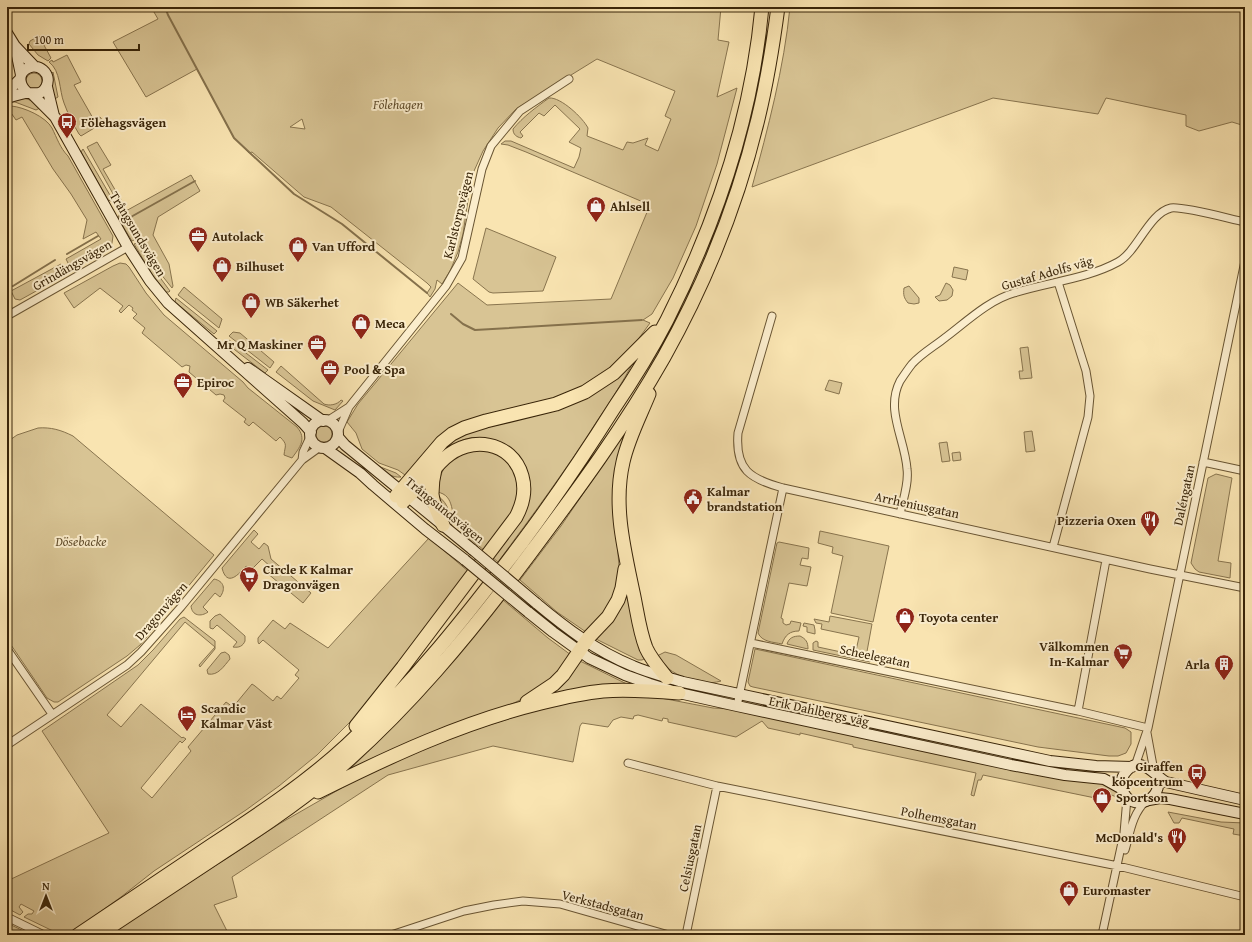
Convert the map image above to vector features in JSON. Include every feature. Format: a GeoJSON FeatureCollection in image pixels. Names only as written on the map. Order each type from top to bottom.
{"type":"FeatureCollection","features":[{"type":"Feature","properties":{"kind":"highway"},"geometry":{"type":"LineString","coordinates":[[79,934],[266,810],[346,746],[393,699],[439,647],[496,577],[554,500],[592,444],[629,385],[668,319],[691,271],[732,159],[752,78],[762,7]]}},
{"type":"Feature","properties":{"kind":"highway"},"geometry":{"type":"LineString","coordinates":[[98,935],[239,842],[329,777],[386,724],[452,651],[508,584],[566,506],[613,439],[662,360],[707,271],[738,191],[758,119],[773,45],[778,7]]}},
{"type":"Feature","properties":{"kind":"highway"},"geometry":{"type":"LineString","coordinates":[[402,496],[442,442],[452,434],[464,428],[486,421],[556,404],[585,392],[614,373],[668,319]]}},
{"type":"Feature","properties":{"kind":"highway"},"geometry":{"type":"LineString","coordinates":[[662,360],[627,448],[623,462],[620,488],[620,513],[626,562],[643,639],[651,657],[667,678]]}},
{"type":"Feature","properties":{"kind":"highway"},"geometry":{"type":"LineString","coordinates":[[321,767],[403,667],[516,517],[522,504],[524,489],[521,472],[513,459],[501,449],[485,444],[463,446],[449,454],[436,468],[402,496]]}},
{"type":"Feature","properties":{"kind":"highway"},"geometry":{"type":"LineString","coordinates":[[436,468],[432,494],[435,507],[444,525]]}},
{"type":"Feature","properties":{"kind":"highway"},"geometry":{"type":"LineString","coordinates":[[517,709],[554,684],[563,675],[582,646],[614,608],[622,588],[626,562]]}},
{"type":"Feature","properties":{"kind":"highway"},"geometry":{"type":"LineString","coordinates":[[295,803],[422,743],[478,721],[517,709],[566,696],[604,691],[624,690],[679,693]]}},
{"type":"Feature","properties":{"kind":"main road"},"geometry":{"type":"LineString","coordinates":[[7,33],[15,46],[34,66],[39,67],[46,73],[48,82],[46,87],[40,93],[29,93],[7,98]]}},
{"type":"Feature","properties":{"kind":"main road"},"geometry":{"type":"LineString","coordinates":[[15,46],[21,77],[21,86],[29,93]]}},
{"type":"Feature","properties":{"kind":"main road"},"geometry":{"type":"LineString","coordinates":[[7,92],[21,77],[26,69],[34,66]]}},
{"type":"Feature","properties":{"kind":"main road","name":"Trångsundsvägen"},"geometry":{"type":"LineString","coordinates":[[46,87],[55,118],[128,246],[150,281],[168,303],[303,423],[311,434]]}},
{"type":"Feature","properties":{"kind":"main road","name":"Trångsundsvägen"},"geometry":{"type":"LineString","coordinates":[[29,93],[55,118]]}},
{"type":"Feature","properties":{"kind":"main road","name":"Trångsundsvägen"},"geometry":{"type":"LineString","coordinates":[[220,349],[325,421]]}},
{"type":"Feature","properties":{"kind":"main road"},"geometry":{"type":"LineString","coordinates":[[325,421],[333,424],[338,435],[332,446],[323,448],[314,443],[311,434],[317,423],[325,421]]}},
{"type":"Feature","properties":{"kind":"main road","name":"Trångsundsvägen"},"geometry":{"type":"LineString","coordinates":[[338,435],[345,445],[402,496],[449,547]]}},
{"type":"Feature","properties":{"kind":"main road","name":"Trångsundsvägen"},"geometry":{"type":"LineString","coordinates":[[323,448],[360,473],[402,496],[444,525],[536,603]]}},
{"type":"Feature","properties":{"kind":"main road","name":"Trångsundsvägen"},"geometry":{"type":"LineString","coordinates":[[360,473],[373,486],[528,612]]}},
{"type":"Feature","properties":{"kind":"main road","name":"Erik Dahlbergs väg"},"geometry":{"type":"LineString","coordinates":[[536,603],[582,646],[589,658],[625,675],[679,693],[1011,765],[1065,775],[1104,779],[1134,801],[1147,801],[1160,798],[1170,799],[1245,814]]}},
{"type":"Feature","properties":{"kind":"main road","name":"Erik Dahlbergs väg"},"geometry":{"type":"LineString","coordinates":[[528,612],[582,646],[667,678],[1043,759],[1096,766],[1145,766],[1166,782],[1245,800]]}},
{"type":"Feature","properties":{"kind":"main road"},"geometry":{"type":"LineString","coordinates":[[1125,793],[1121,785],[1123,776],[1133,767]]}},
{"type":"Feature","properties":{"kind":"main road"},"geometry":{"type":"LineString","coordinates":[[1147,801],[1156,794],[1158,790],[1158,781],[1155,774]]}},
{"type":"Feature","properties":{"kind":"street","name":"Karlstorpsvägen"},"geometry":{"type":"LineString","coordinates":[[338,435],[349,407],[446,286],[462,258],[482,169],[491,146],[520,111],[569,79]]}},
{"type":"Feature","properties":{"kind":"street","name":"Gustaf Adolfs väg"},"geometry":{"type":"LineString","coordinates":[[900,514],[908,471],[905,449],[895,417],[894,400],[897,389],[906,371],[929,349],[994,301],[1012,293],[1096,272],[1120,261],[1136,244],[1150,224],[1165,211],[1171,208],[1245,222]]}},
{"type":"Feature","properties":{"kind":"street","name":"Grindängsvägen"},"geometry":{"type":"LineString","coordinates":[[7,316],[128,246]]}},
{"type":"Feature","properties":{"kind":"street","name":"Daléngatan"},"geometry":{"type":"LineString","coordinates":[[1133,767],[1148,730],[1245,261]]}},
{"type":"Feature","properties":{"kind":"street"},"geometry":{"type":"LineString","coordinates":[[1053,547],[1088,417],[1090,396],[1086,372],[1058,282]]}},
{"type":"Feature","properties":{"kind":"street","name":"Arrheniusgatan"},"geometry":{"type":"LineString","coordinates":[[772,316],[738,433],[737,443],[739,455],[742,465],[748,473],[764,482],[783,488],[1106,560],[1245,588]]}},
{"type":"Feature","properties":{"kind":"street","name":"Karlstorpsvägen"},"geometry":{"type":"LineString","coordinates":[[325,421],[349,407]]}},
{"type":"Feature","properties":{"kind":"street","name":"Dragonvägen"},"geometry":{"type":"LineString","coordinates":[[302,460],[303,452],[311,434]]}},
{"type":"Feature","properties":{"kind":"street","name":"Dragonvägen"},"geometry":{"type":"LineString","coordinates":[[7,745],[126,665],[141,652],[181,607],[302,460],[323,448]]}},
{"type":"Feature","properties":{"kind":"street"},"geometry":{"type":"LineString","coordinates":[[1203,462],[1245,471]]}},
{"type":"Feature","properties":{"kind":"street"},"geometry":{"type":"LineString","coordinates":[[737,706],[783,488]]}},
{"type":"Feature","properties":{"kind":"street"},"geometry":{"type":"LineString","coordinates":[[1078,710],[1106,560]]}},
{"type":"Feature","properties":{"kind":"street","name":"Scheelegatan"},"geometry":{"type":"LineString","coordinates":[[751,643],[1078,710],[1148,730]]}},
{"type":"Feature","properties":{"kind":"street"},"geometry":{"type":"LineString","coordinates":[[7,649],[52,714]]}},
{"type":"Feature","properties":{"kind":"street","name":"Daléngatan"},"geometry":{"type":"LineString","coordinates":[[1148,730],[1155,774]]}},
{"type":"Feature","properties":{"kind":"street","name":"Polhemsgatan"},"geometry":{"type":"LineString","coordinates":[[628,763],[717,786],[1118,866],[1245,897]]}},
{"type":"Feature","properties":{"kind":"street","name":"Celsiusgatan"},"geometry":{"type":"LineString","coordinates":[[686,935],[717,786]]}},
{"type":"Feature","properties":{"kind":"street"},"geometry":{"type":"LineString","coordinates":[[1102,935],[1124,833],[1125,793]]}},
{"type":"Feature","properties":{"kind":"street"},"geometry":{"type":"LineString","coordinates":[[1118,866],[1138,810],[1147,801]]}},
{"type":"Feature","properties":{"kind":"street","name":"Verkstadsgatan"},"geometry":{"type":"LineString","coordinates":[[391,935],[464,911],[494,905],[523,902],[560,904],[669,935]]}},
{"type":"Feature","properties":{"kind":"street"},"geometry":{"type":"LineString","coordinates":[[7,917],[44,935]]}},
{"type":"Feature","properties":{"kind":"green space","name":"Fölehagen"},"geometry":{"type":"Polygon","coordinates":[[[151,7],[721,7],[718,40],[729,42],[717,97],[737,88],[717,164],[696,226],[673,278],[652,314],[643,320],[650,323],[634,345],[602,375],[567,395],[456,425],[441,435],[405,475],[398,470],[379,463],[362,449],[356,433],[347,422],[358,404],[458,283],[487,305],[611,299],[650,205],[526,152],[501,144],[505,141],[511,141],[574,168],[581,148],[569,142],[580,129],[555,105],[544,116],[539,113],[520,132],[523,136],[521,138],[514,134],[513,129],[521,120],[549,98],[565,104],[577,114],[588,128],[587,136],[623,150],[627,142],[633,143],[648,138],[645,145],[658,151],[671,119],[665,116],[675,91],[597,59],[516,109],[498,128],[483,151],[474,171],[463,234],[458,252],[450,271],[442,284],[437,280],[435,289],[430,297],[427,293],[431,287],[427,283],[331,207],[304,197],[252,152],[249,153],[234,138],[197,69],[146,97],[113,42],[158,19],[151,7]],[[302,119],[290,127],[305,129],[302,119]]]}},
{"type":"Feature","properties":{"kind":"green space"},"geometry":{"type":"Polygon","coordinates":[[[790,7],[1245,7],[1245,126],[1232,122],[1199,131],[1186,126],[1186,115],[1106,98],[1098,114],[993,98],[752,187],[780,75],[790,7]]]}},
{"type":"Feature","properties":{"kind":"green space"},"geometry":{"type":"Polygon","coordinates":[[[39,36],[51,58],[48,61],[38,55],[29,44],[30,41],[39,36]]]}},
{"type":"Feature","properties":{"kind":"green space"},"geometry":{"type":"Polygon","coordinates":[[[67,55],[81,82],[74,85],[94,120],[100,117],[103,121],[101,124],[81,136],[69,115],[62,98],[56,70],[49,62],[52,60],[53,62],[67,55]]]}},
{"type":"Feature","properties":{"kind":"green space"},"geometry":{"type":"Polygon","coordinates":[[[53,72],[58,97],[53,100],[52,73],[53,72]]]}},
{"type":"Feature","properties":{"kind":"green space"},"geometry":{"type":"Polygon","coordinates":[[[31,73],[37,73],[42,78],[40,87],[37,89],[31,89],[26,84],[26,78],[31,73]]]}},
{"type":"Feature","properties":{"kind":"green space"},"geometry":{"type":"Polygon","coordinates":[[[18,98],[30,100],[40,108],[36,110],[15,102],[9,102],[18,98]]]}},
{"type":"Feature","properties":{"kind":"green space"},"geometry":{"type":"Polygon","coordinates":[[[11,106],[22,108],[34,113],[49,124],[113,236],[109,249],[74,269],[70,267],[66,259],[101,239],[96,232],[83,239],[87,220],[53,169],[22,117],[16,120],[7,107],[11,106]]]}},
{"type":"Feature","properties":{"kind":"green space"},"geometry":{"type":"Polygon","coordinates":[[[97,142],[111,165],[103,169],[121,200],[117,201],[87,147],[97,142]]]}},
{"type":"Feature","properties":{"kind":"green space"},"geometry":{"type":"Polygon","coordinates":[[[83,149],[114,202],[108,200],[81,152],[83,149]]]}},
{"type":"Feature","properties":{"kind":"green space"},"geometry":{"type":"Polygon","coordinates":[[[191,175],[200,191],[158,217],[153,235],[169,264],[173,286],[172,288],[156,268],[124,212],[191,175]]]}},
{"type":"Feature","properties":{"kind":"green space"},"geometry":{"type":"Polygon","coordinates":[[[120,213],[135,239],[132,241],[118,218],[120,213]]]}},
{"type":"Feature","properties":{"kind":"green space"},"geometry":{"type":"Polygon","coordinates":[[[486,228],[556,257],[543,291],[493,293],[489,292],[473,279],[486,228]]]}},
{"type":"Feature","properties":{"kind":"green space"},"geometry":{"type":"Polygon","coordinates":[[[137,243],[170,291],[169,292],[166,292],[152,274],[134,244],[137,243]]]}},
{"type":"Feature","properties":{"kind":"green space"},"geometry":{"type":"Polygon","coordinates":[[[120,263],[126,264],[129,267],[146,293],[164,315],[243,382],[248,388],[297,427],[302,435],[302,439],[300,447],[292,458],[284,455],[285,444],[280,437],[276,441],[253,422],[249,426],[244,422],[246,419],[223,401],[225,398],[224,395],[216,395],[189,372],[190,366],[186,365],[182,367],[142,333],[145,328],[133,318],[137,314],[129,305],[121,313],[119,311],[123,306],[100,288],[74,308],[64,293],[120,263]]]}},
{"type":"Feature","properties":{"kind":"green space"},"geometry":{"type":"Polygon","coordinates":[[[61,264],[65,275],[20,300],[15,299],[11,291],[61,264]]]}},
{"type":"Feature","properties":{"kind":"green space"},"geometry":{"type":"Polygon","coordinates":[[[954,267],[968,270],[966,280],[952,277],[954,267]]]}},
{"type":"Feature","properties":{"kind":"green space"},"geometry":{"type":"Polygon","coordinates":[[[946,283],[950,285],[953,290],[952,296],[947,300],[939,301],[935,297],[940,295],[946,283]]]}},
{"type":"Feature","properties":{"kind":"green space"},"geometry":{"type":"Polygon","coordinates":[[[909,286],[919,298],[919,303],[908,303],[906,300],[904,288],[909,286]]]}},
{"type":"Feature","properties":{"kind":"green space"},"geometry":{"type":"Polygon","coordinates":[[[184,287],[222,319],[219,328],[178,295],[184,287]]]}},
{"type":"Feature","properties":{"kind":"green space"},"geometry":{"type":"Polygon","coordinates":[[[176,298],[217,331],[214,334],[175,302],[176,298]]]}},
{"type":"Feature","properties":{"kind":"green space"},"geometry":{"type":"Polygon","coordinates":[[[233,332],[240,333],[274,362],[270,368],[229,336],[233,332]]]}},
{"type":"Feature","properties":{"kind":"green space"},"geometry":{"type":"Polygon","coordinates":[[[229,340],[268,370],[265,373],[226,343],[229,340]]]}},
{"type":"Feature","properties":{"kind":"green space"},"geometry":{"type":"Polygon","coordinates":[[[1028,347],[1032,378],[1020,379],[1019,371],[1023,371],[1020,348],[1028,347]]]}},
{"type":"Feature","properties":{"kind":"green space"},"geometry":{"type":"Polygon","coordinates":[[[633,363],[611,400],[573,457],[498,562],[492,557],[522,516],[527,474],[496,448],[481,438],[469,438],[458,442],[439,456],[445,446],[466,433],[544,413],[633,363]]]}},
{"type":"Feature","properties":{"kind":"green space"},"geometry":{"type":"Polygon","coordinates":[[[281,366],[324,404],[333,405],[341,400],[343,401],[335,410],[313,401],[276,372],[281,366]]]}},
{"type":"Feature","properties":{"kind":"green space"},"geometry":{"type":"Polygon","coordinates":[[[829,380],[842,383],[839,394],[825,390],[829,380]]]}},
{"type":"Feature","properties":{"kind":"green space"},"geometry":{"type":"Polygon","coordinates":[[[632,422],[615,517],[619,580],[609,608],[586,632],[557,612],[520,580],[561,526],[632,422]]]}},
{"type":"Feature","properties":{"kind":"green space"},"geometry":{"type":"Polygon","coordinates":[[[321,426],[327,426],[332,431],[330,440],[327,442],[321,442],[316,437],[316,431],[321,426]]]}},
{"type":"Feature","properties":{"kind":"green space","name":"Dösebacke"},"geometry":{"type":"Polygon","coordinates":[[[38,428],[56,429],[73,436],[214,555],[140,645],[127,656],[58,702],[54,702],[47,698],[7,639],[7,442],[17,435],[38,428]]]}},
{"type":"Feature","properties":{"kind":"green space"},"geometry":{"type":"Polygon","coordinates":[[[1032,431],[1035,451],[1026,452],[1024,432],[1032,431]]]}},
{"type":"Feature","properties":{"kind":"green space"},"geometry":{"type":"Polygon","coordinates":[[[947,442],[950,461],[942,462],[939,443],[947,442]]]}},
{"type":"Feature","properties":{"kind":"green space"},"geometry":{"type":"Polygon","coordinates":[[[470,450],[493,451],[507,460],[516,474],[519,491],[515,508],[485,551],[459,529],[455,522],[450,501],[443,494],[437,492],[441,475],[446,465],[470,450]]]}},
{"type":"Feature","properties":{"kind":"green space"},"geometry":{"type":"Polygon","coordinates":[[[960,452],[961,460],[953,461],[952,453],[960,452]]]}},
{"type":"Feature","properties":{"kind":"green space"},"geometry":{"type":"Polygon","coordinates":[[[378,466],[396,473],[401,477],[391,476],[378,466]]]}},
{"type":"Feature","properties":{"kind":"green space"},"geometry":{"type":"Polygon","coordinates":[[[1216,474],[1232,478],[1218,561],[1231,563],[1230,578],[1199,572],[1191,563],[1208,478],[1216,474]]]}},
{"type":"Feature","properties":{"kind":"green space"},"geometry":{"type":"Polygon","coordinates":[[[419,492],[422,495],[428,496],[432,511],[416,498],[419,492]]]}},
{"type":"Feature","properties":{"kind":"green space"},"geometry":{"type":"Polygon","coordinates":[[[438,496],[447,506],[452,527],[443,517],[438,496]]]}},
{"type":"Feature","properties":{"kind":"green space"},"geometry":{"type":"Polygon","coordinates":[[[254,530],[258,534],[251,542],[259,549],[264,543],[268,546],[271,559],[311,593],[303,603],[267,573],[271,567],[262,559],[251,570],[246,566],[233,578],[227,577],[224,574],[222,568],[254,530]]]}},
{"type":"Feature","properties":{"kind":"green space"},"geometry":{"type":"Polygon","coordinates":[[[820,531],[889,546],[873,622],[831,613],[843,556],[832,553],[833,547],[818,543],[820,531]]]}},
{"type":"Feature","properties":{"kind":"green space"},"geometry":{"type":"Polygon","coordinates":[[[429,538],[469,572],[360,712],[317,755],[279,786],[246,810],[154,871],[76,929],[64,933],[53,931],[24,917],[28,914],[32,914],[34,911],[21,904],[19,907],[23,912],[20,915],[7,908],[7,881],[109,833],[42,731],[138,665],[180,619],[184,617],[215,641],[215,647],[185,622],[107,715],[121,727],[141,704],[182,738],[183,737],[186,739],[182,743],[180,741],[141,788],[152,798],[191,751],[188,747],[226,702],[233,707],[252,684],[273,701],[277,696],[281,699],[299,678],[295,675],[299,670],[263,640],[259,644],[258,642],[258,638],[273,620],[285,629],[290,623],[328,648],[429,538]]]}},
{"type":"Feature","properties":{"kind":"green space"},"geometry":{"type":"Polygon","coordinates":[[[779,542],[809,548],[808,559],[802,558],[800,565],[811,567],[807,586],[789,583],[781,618],[783,619],[783,623],[786,625],[790,624],[791,621],[801,623],[799,631],[788,634],[782,644],[765,640],[758,633],[777,543],[779,542]]]}},
{"type":"Feature","properties":{"kind":"green space"},"geometry":{"type":"Polygon","coordinates":[[[214,579],[222,583],[222,594],[220,597],[215,593],[203,607],[208,612],[203,615],[195,614],[191,606],[214,579]]]}},
{"type":"Feature","properties":{"kind":"green space"},"geometry":{"type":"Polygon","coordinates":[[[628,590],[646,658],[642,660],[638,660],[596,639],[606,628],[628,590]]]}},
{"type":"Feature","properties":{"kind":"green space"},"geometry":{"type":"Polygon","coordinates":[[[503,600],[548,638],[571,655],[561,669],[532,694],[514,703],[425,737],[346,773],[428,690],[503,600]]]}},
{"type":"Feature","properties":{"kind":"green space"},"geometry":{"type":"Polygon","coordinates":[[[220,614],[245,636],[245,641],[239,647],[233,647],[237,642],[217,625],[213,629],[210,628],[210,621],[215,616],[220,614]]]}},
{"type":"Feature","properties":{"kind":"green space"},"geometry":{"type":"Polygon","coordinates":[[[830,616],[872,624],[866,657],[871,659],[870,662],[813,650],[813,643],[816,641],[818,642],[818,647],[855,655],[859,637],[821,629],[822,624],[816,623],[814,619],[829,622],[830,616]]]}},
{"type":"Feature","properties":{"kind":"green space"},"geometry":{"type":"Polygon","coordinates":[[[804,623],[814,625],[815,634],[807,632],[807,627],[803,626],[804,623]]]}},
{"type":"Feature","properties":{"kind":"green space"},"geometry":{"type":"Polygon","coordinates":[[[795,636],[804,638],[808,644],[808,649],[787,644],[789,640],[795,636]]]}},
{"type":"Feature","properties":{"kind":"green space"},"geometry":{"type":"Polygon","coordinates":[[[215,647],[215,649],[200,667],[199,665],[215,647]]]}},
{"type":"Feature","properties":{"kind":"green space"},"geometry":{"type":"Polygon","coordinates":[[[755,649],[1125,728],[1131,732],[1131,744],[1126,753],[1118,756],[1038,747],[753,687],[750,686],[748,682],[755,649]]]}},
{"type":"Feature","properties":{"kind":"green space"},"geometry":{"type":"Polygon","coordinates":[[[225,652],[229,655],[230,659],[218,672],[208,674],[207,670],[221,653],[225,652]]]}},
{"type":"Feature","properties":{"kind":"green space"},"geometry":{"type":"Polygon","coordinates":[[[665,652],[676,655],[721,681],[703,683],[677,674],[655,657],[665,652]]]}},
{"type":"Feature","properties":{"kind":"green space"},"geometry":{"type":"Polygon","coordinates":[[[580,661],[631,686],[553,693],[562,686],[580,661]]]}},
{"type":"Feature","properties":{"kind":"green space"},"geometry":{"type":"Polygon","coordinates":[[[618,696],[661,698],[713,708],[730,709],[1100,783],[1118,794],[1122,805],[1113,795],[1107,794],[1105,800],[983,775],[981,780],[978,780],[974,796],[971,795],[976,773],[853,747],[853,745],[800,733],[800,735],[768,728],[762,721],[736,737],[668,722],[668,719],[663,718],[662,721],[638,715],[634,716],[633,719],[621,717],[613,720],[608,727],[582,723],[580,726],[573,762],[493,746],[388,775],[232,877],[237,897],[214,905],[228,933],[222,935],[109,935],[279,824],[352,782],[382,767],[461,734],[536,710],[587,699],[618,696]]]}},
{"type":"Feature","properties":{"kind":"green space"},"geometry":{"type":"Polygon","coordinates":[[[1168,812],[1221,822],[1245,823],[1245,836],[1233,834],[1234,829],[1182,818],[1179,823],[1174,823],[1168,812]]]}},
{"type":"Feature","properties":{"kind":"green space"},"geometry":{"type":"Polygon","coordinates":[[[7,923],[32,935],[7,935],[7,923]]]}},
{"type":"Feature","properties":{"kind":"waterway"},"geometry":{"type":"LineString","coordinates":[[165,7],[234,138],[294,194],[342,224],[427,293]]}},
{"type":"Feature","properties":{"kind":"waterway"},"geometry":{"type":"LineString","coordinates":[[129,218],[195,181]]}},
{"type":"Feature","properties":{"kind":"waterway"},"geometry":{"type":"LineString","coordinates":[[67,254],[98,236]]}},
{"type":"Feature","properties":{"kind":"waterway"},"geometry":{"type":"LineString","coordinates":[[13,286],[55,260]]}},
{"type":"Feature","properties":{"kind":"waterway"},"geometry":{"type":"LineString","coordinates":[[451,314],[463,324],[475,330],[642,320]]}},
{"type":"Feature","properties":{"kind":"place","name":"Fölehagsvägen"},"geometry":{"type":"Point","coordinates":[67,139]}},
{"type":"Feature","properties":{"kind":"place","name":"Ahlsell"},"geometry":{"type":"Point","coordinates":[596,223]}},
{"type":"Feature","properties":{"kind":"place","name":"Autolack"},"geometry":{"type":"Point","coordinates":[198,253]}},
{"type":"Feature","properties":{"kind":"place","name":"Van Ufford"},"geometry":{"type":"Point","coordinates":[298,263]}},
{"type":"Feature","properties":{"kind":"place","name":"Bilhuset"},"geometry":{"type":"Point","coordinates":[222,283]}},
{"type":"Feature","properties":{"kind":"place","name":"WB Säkerhet"},"geometry":{"type":"Point","coordinates":[251,319]}},
{"type":"Feature","properties":{"kind":"place","name":"Meca"},"geometry":{"type":"Point","coordinates":[361,340]}},
{"type":"Feature","properties":{"kind":"place","name":"Mr Q Maskiner"},"geometry":{"type":"Point","coordinates":[317,361]}},
{"type":"Feature","properties":{"kind":"place","name":"Pool & Spa"},"geometry":{"type":"Point","coordinates":[330,386]}},
{"type":"Feature","properties":{"kind":"place","name":"Epiroc"},"geometry":{"type":"Point","coordinates":[183,399]}},
{"type":"Feature","properties":{"kind":"place","name":"Kalmar brandstation"},"geometry":{"type":"Point","coordinates":[693,515]}},
{"type":"Feature","properties":{"kind":"place","name":"Pizzeria Oxen"},"geometry":{"type":"Point","coordinates":[1150,537]}},
{"type":"Feature","properties":{"kind":"place","name":"Circle K Kalmar Dragonvägen"},"geometry":{"type":"Point","coordinates":[249,593]}},
{"type":"Feature","properties":{"kind":"place","name":"Toyota center"},"geometry":{"type":"Point","coordinates":[905,634]}},
{"type":"Feature","properties":{"kind":"place","name":"Välkommen In-Kalmar"},"geometry":{"type":"Point","coordinates":[1123,670]}},
{"type":"Feature","properties":{"kind":"place","name":"Arla"},"geometry":{"type":"Point","coordinates":[1224,681]}},
{"type":"Feature","properties":{"kind":"place","name":"Scandic Kalmar Väst"},"geometry":{"type":"Point","coordinates":[187,732]}},
{"type":"Feature","properties":{"kind":"place","name":"Giraffen köpcentrum"},"geometry":{"type":"Point","coordinates":[1197,790]}},
{"type":"Feature","properties":{"kind":"place","name":"Sportson"},"geometry":{"type":"Point","coordinates":[1102,814]}},
{"type":"Feature","properties":{"kind":"place","name":"McDonald's"},"geometry":{"type":"Point","coordinates":[1177,854]}},
{"type":"Feature","properties":{"kind":"place","name":"Euromaster"},"geometry":{"type":"Point","coordinates":[1069,907]}}]}
